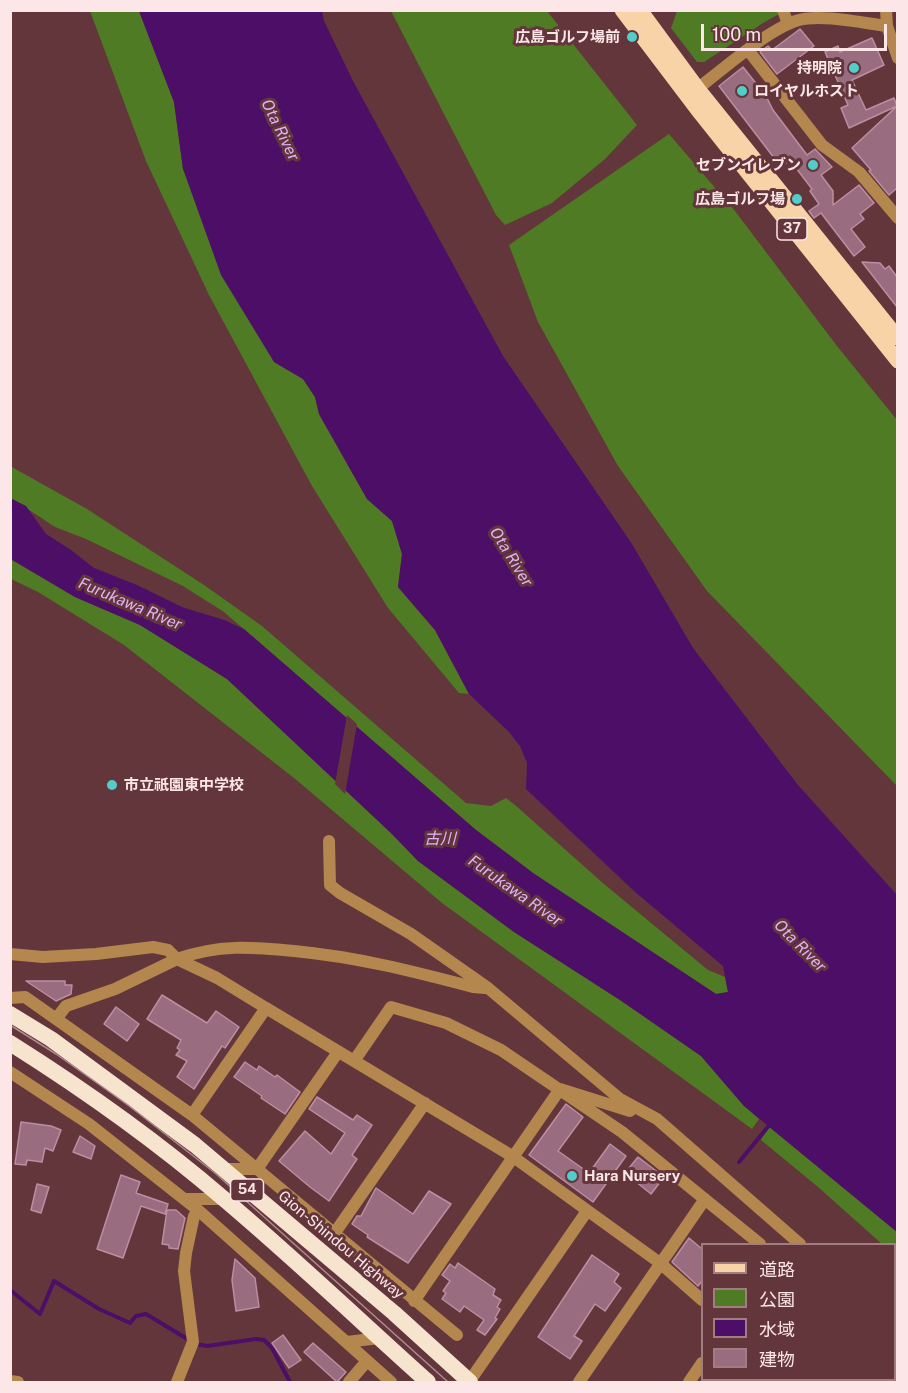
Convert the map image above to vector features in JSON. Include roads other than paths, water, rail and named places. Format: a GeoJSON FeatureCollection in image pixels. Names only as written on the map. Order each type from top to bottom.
{"type":"FeatureCollection","features":[{"type":"Feature","properties":{"kind":"highway","name":"Gion-Shindou Highway"},"geometry":{"type":"LineString","coordinates":[[10,1014],[51,1039],[185,1138],[394,1312],[469,1382]]}},
{"type":"Feature","properties":{"kind":"highway","name":"54"},"geometry":{"type":"LineString","coordinates":[[10,1043],[47,1066],[152,1142],[225,1199],[428,1383]]}},
{"type":"Feature","properties":{"kind":"main road","name":"37"},"geometry":{"type":"LineString","coordinates":[[622,10],[897,338]]}},
{"type":"Feature","properties":{"kind":"main road","name":"37"},"geometry":{"type":"LineString","coordinates":[[640,10],[693,93],[897,361]]}},
{"type":"Feature","properties":{"kind":"street"},"geometry":{"type":"LineString","coordinates":[[783,10],[788,24]]}},
{"type":"Feature","properties":{"kind":"street"},"geometry":{"type":"LineString","coordinates":[[886,10],[887,26],[897,58]]}},
{"type":"Feature","properties":{"kind":"street"},"geometry":{"type":"LineString","coordinates":[[693,93],[748,50],[788,24],[818,18],[887,26]]}},
{"type":"Feature","properties":{"kind":"street"},"geometry":{"type":"LineString","coordinates":[[748,50],[822,145],[859,172],[897,218]]}},
{"type":"Feature","properties":{"kind":"street"},"geometry":{"type":"LineString","coordinates":[[329,841],[330,885],[411,934],[488,988],[620,1099],[657,1119],[798,1243]]}},
{"type":"Feature","properties":{"kind":"street"},"geometry":{"type":"LineString","coordinates":[[56,1019],[66,1006],[115,989],[177,959],[209,949],[243,946],[328,954],[381,963],[473,987],[488,988]]}},
{"type":"Feature","properties":{"kind":"street"},"geometry":{"type":"LineString","coordinates":[[10,954],[43,957],[96,954],[153,947],[168,950],[177,959],[217,978],[512,1156],[660,1263],[701,1299]]}},
{"type":"Feature","properties":{"kind":"street"},"geometry":{"type":"LineString","coordinates":[[10,998],[25,997],[192,1115],[457,1335]]}},
{"type":"Feature","properties":{"kind":"street"},"geometry":{"type":"LineString","coordinates":[[354,1062],[391,1007],[446,1023],[501,1050],[622,1132],[758,1243]]}},
{"type":"Feature","properties":{"kind":"street"},"geometry":{"type":"LineString","coordinates":[[192,1115],[266,1008]]}},
{"type":"Feature","properties":{"kind":"street"},"geometry":{"type":"LineString","coordinates":[[257,1169],[338,1052]]}},
{"type":"Feature","properties":{"kind":"street"},"geometry":{"type":"LineString","coordinates":[[10,1072],[89,1124],[198,1210],[391,1383]]}},
{"type":"Feature","properties":{"kind":"street"},"geometry":{"type":"LineString","coordinates":[[560,1089],[657,1119]]}},
{"type":"Feature","properties":{"kind":"street"},"geometry":{"type":"LineString","coordinates":[[414,1301],[560,1089]]}},
{"type":"Feature","properties":{"kind":"street"},"geometry":{"type":"LineString","coordinates":[[334,1234],[425,1103]]}},
{"type":"Feature","properties":{"kind":"street"},"geometry":{"type":"LineString","coordinates":[[222,1169],[257,1169]]}},
{"type":"Feature","properties":{"kind":"street"},"geometry":{"type":"LineString","coordinates":[[184,1199],[225,1199]]}},
{"type":"Feature","properties":{"kind":"street"},"geometry":{"type":"LineString","coordinates":[[579,1383],[705,1199]]}},
{"type":"Feature","properties":{"kind":"street"},"geometry":{"type":"LineString","coordinates":[[177,1383],[193,1342],[184,1272],[194,1216],[198,1210]]}},
{"type":"Feature","properties":{"kind":"street"},"geometry":{"type":"LineString","coordinates":[[469,1382],[587,1211]]}},
{"type":"Feature","properties":{"kind":"street"},"geometry":{"type":"LineString","coordinates":[[394,1285],[394,1312]]}},
{"type":"Feature","properties":{"kind":"street"},"geometry":{"type":"LineString","coordinates":[[347,1342],[379,1338]]}},
{"type":"Feature","properties":{"kind":"street"},"geometry":{"type":"LineString","coordinates":[[349,1383],[367,1361]]}},
{"type":"Feature","properties":{"kind":"street"},"geometry":{"type":"LineString","coordinates":[[689,1383],[701,1365]]}},
{"type":"Feature","properties":{"kind":"street"},"geometry":{"type":"LineString","coordinates":[[10,1381],[18,1383]]}},
{"type":"Feature","properties":{"kind":"water"},"geometry":{"type":"Polygon","coordinates":[[[139,11],[322,11],[324,21],[353,81],[503,356],[632,544],[693,648],[798,785],[897,895],[897,1232],[744,1106],[701,1056],[620,1000],[514,932],[418,861],[227,679],[140,625],[75,597],[11,559],[10,498],[26,506],[46,534],[94,568],[137,585],[182,607],[244,629],[476,830],[533,873],[716,994],[728,992],[723,966],[634,891],[526,789],[527,763],[520,746],[509,732],[469,694],[435,630],[398,587],[402,554],[392,521],[367,499],[319,414],[315,397],[303,379],[274,362],[221,275],[183,169],[174,102],[139,11]]]}},
{"type":"Feature","properties":{"kind":"waterway"},"geometry":{"type":"LineString","coordinates":[[739,1162],[771,1123]]}},
{"type":"Feature","properties":{"kind":"waterway"},"geometry":{"type":"LineString","coordinates":[[10,1290],[40,1314],[54,1281],[99,1309],[130,1323],[136,1316],[146,1314],[189,1340]]}},
{"type":"Feature","properties":{"kind":"waterway"},"geometry":{"type":"LineString","coordinates":[[196,1344],[207,1346],[256,1339],[264,1340],[272,1348],[290,1382]]}},
{"type":"Feature","properties":{"kind":"tram line"},"geometry":{"type":"LineString","coordinates":[[10,1025],[56,1054],[128,1105],[215,1173],[448,1382]]}},
{"type":"Feature","properties":{"kind":"place","name":"広島ゴルフ場前"},"geometry":{"type":"Point","coordinates":[632,37]}},
{"type":"Feature","properties":{"kind":"place","name":"持明院"},"geometry":{"type":"Point","coordinates":[854,68]}},
{"type":"Feature","properties":{"kind":"place","name":"ロイヤルホスト"},"geometry":{"type":"Point","coordinates":[742,91]}},
{"type":"Feature","properties":{"kind":"place","name":"セブンイレブン"},"geometry":{"type":"Point","coordinates":[813,165]}},
{"type":"Feature","properties":{"kind":"place","name":"広島ゴルフ場"},"geometry":{"type":"Point","coordinates":[797,199]}},
{"type":"Feature","properties":{"kind":"place","name":"市立祇園東中学校"},"geometry":{"type":"Point","coordinates":[112,785]}},
{"type":"Feature","properties":{"kind":"place","name":"Hara Nursery"},"geometry":{"type":"Point","coordinates":[572,1176]}},
{"type":"Feature","properties":{"kind":"water label","name":"Ota River"},"geometry":{"type":"Point","coordinates":[280,130]}},
{"type":"Feature","properties":{"kind":"water label","name":"Ota River"},"geometry":{"type":"Point","coordinates":[511,557]}},
{"type":"Feature","properties":{"kind":"water label","name":"Furukawa River"},"geometry":{"type":"Point","coordinates":[130,604]}},
{"type":"Feature","properties":{"kind":"water label","name":"古川"},"geometry":{"type":"Point","coordinates":[440,839]}},
{"type":"Feature","properties":{"kind":"water label","name":"Furukawa River"},"geometry":{"type":"Point","coordinates":[515,891]}},
{"type":"Feature","properties":{"kind":"water label","name":"Ota River"},"geometry":{"type":"Point","coordinates":[800,946]}}]}
